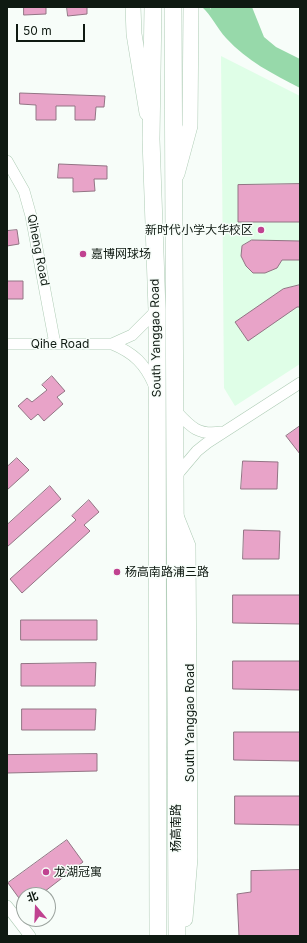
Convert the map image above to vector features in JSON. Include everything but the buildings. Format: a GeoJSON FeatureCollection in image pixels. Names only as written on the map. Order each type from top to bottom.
{"type":"FeatureCollection","features":[{"type":"Feature","properties":{"kind":"highway","name":"South Yanggao Road"},"geometry":{"type":"LineString","coordinates":[[153,11],[151,139],[157,310],[158,696]]}},
{"type":"Feature","properties":{"kind":"highway","name":"South Yanggao Road"},"geometry":{"type":"LineString","coordinates":[[173,13],[176,696]]}},
{"type":"Feature","properties":{"kind":"highway","name":"杨高南路"},"geometry":{"type":"LineString","coordinates":[[158,696],[158,936]]}},
{"type":"Feature","properties":{"kind":"highway","name":"杨高南路"},"geometry":{"type":"LineString","coordinates":[[176,696],[177,936]]}},
{"type":"Feature","properties":{"kind":"main road","name":"South Yanggao Road"},"geometry":{"type":"LineString","coordinates":[[133,7],[134,34],[151,139]]}},
{"type":"Feature","properties":{"kind":"main road","name":"South Yanggao Road"},"geometry":{"type":"LineString","coordinates":[[173,190],[190,126],[190,7]]}},
{"type":"Feature","properties":{"kind":"main road","name":"South Yanggao Road"},"geometry":{"type":"LineString","coordinates":[[175,512],[188,546],[190,858],[185,901],[184,936]]}},
{"type":"Feature","properties":{"kind":"main road","name":"South Yanggao Road"},"geometry":{"type":"LineString","coordinates":[[152,936],[149,566],[150,548],[158,514]]}},
{"type":"Feature","properties":{"kind":"street","name":"Qiheng Road"},"geometry":{"type":"LineString","coordinates":[[7,161],[24,192],[32,216],[55,344]]}},
{"type":"Feature","properties":{"kind":"street","name":"Qihe Road"},"geometry":{"type":"LineString","coordinates":[[112,344],[132,335],[157,310]]}},
{"type":"Feature","properties":{"kind":"street","name":"Qihe Road"},"geometry":{"type":"LineString","coordinates":[[7,344],[112,344],[123,348],[140,361],[148,370],[157,392]]}},
{"type":"Feature","properties":{"kind":"street"},"geometry":{"type":"LineString","coordinates":[[175,477],[197,451],[222,432],[300,383]]}},
{"type":"Feature","properties":{"kind":"street"},"geometry":{"type":"LineString","coordinates":[[174,410],[191,427],[200,432],[210,434],[222,432]]}},
{"type":"Feature","properties":{"kind":"street"},"geometry":{"type":"LineString","coordinates":[[7,906],[30,936]]}},
{"type":"Feature","properties":{"kind":"shaded area"},"geometry":{"type":"Polygon","coordinates":[[[202,7],[210,7],[211,10],[211,7],[252,7],[264,37],[276,47],[300,59],[300,88],[270,72],[243,54],[226,38],[209,14],[202,7]]]}},
{"type":"Feature","properties":{"kind":"shaded area","name":"新时代小学大华校区"},"geometry":{"type":"Polygon","coordinates":[[[221,56],[300,96],[300,364],[235,406],[224,388],[221,56]]]}},
{"type":"Feature","properties":{"kind":"place","name":"新时代小学大华校区"},"geometry":{"type":"Point","coordinates":[261,230]}},
{"type":"Feature","properties":{"kind":"place","name":"嘉博网球场"},"geometry":{"type":"Point","coordinates":[83,254]}},
{"type":"Feature","properties":{"kind":"place","name":"杨高南路浦三路"},"geometry":{"type":"Point","coordinates":[117,572]}},
{"type":"Feature","properties":{"kind":"place","name":"龙湖冠寓"},"geometry":{"type":"Point","coordinates":[46,872]}}]}
